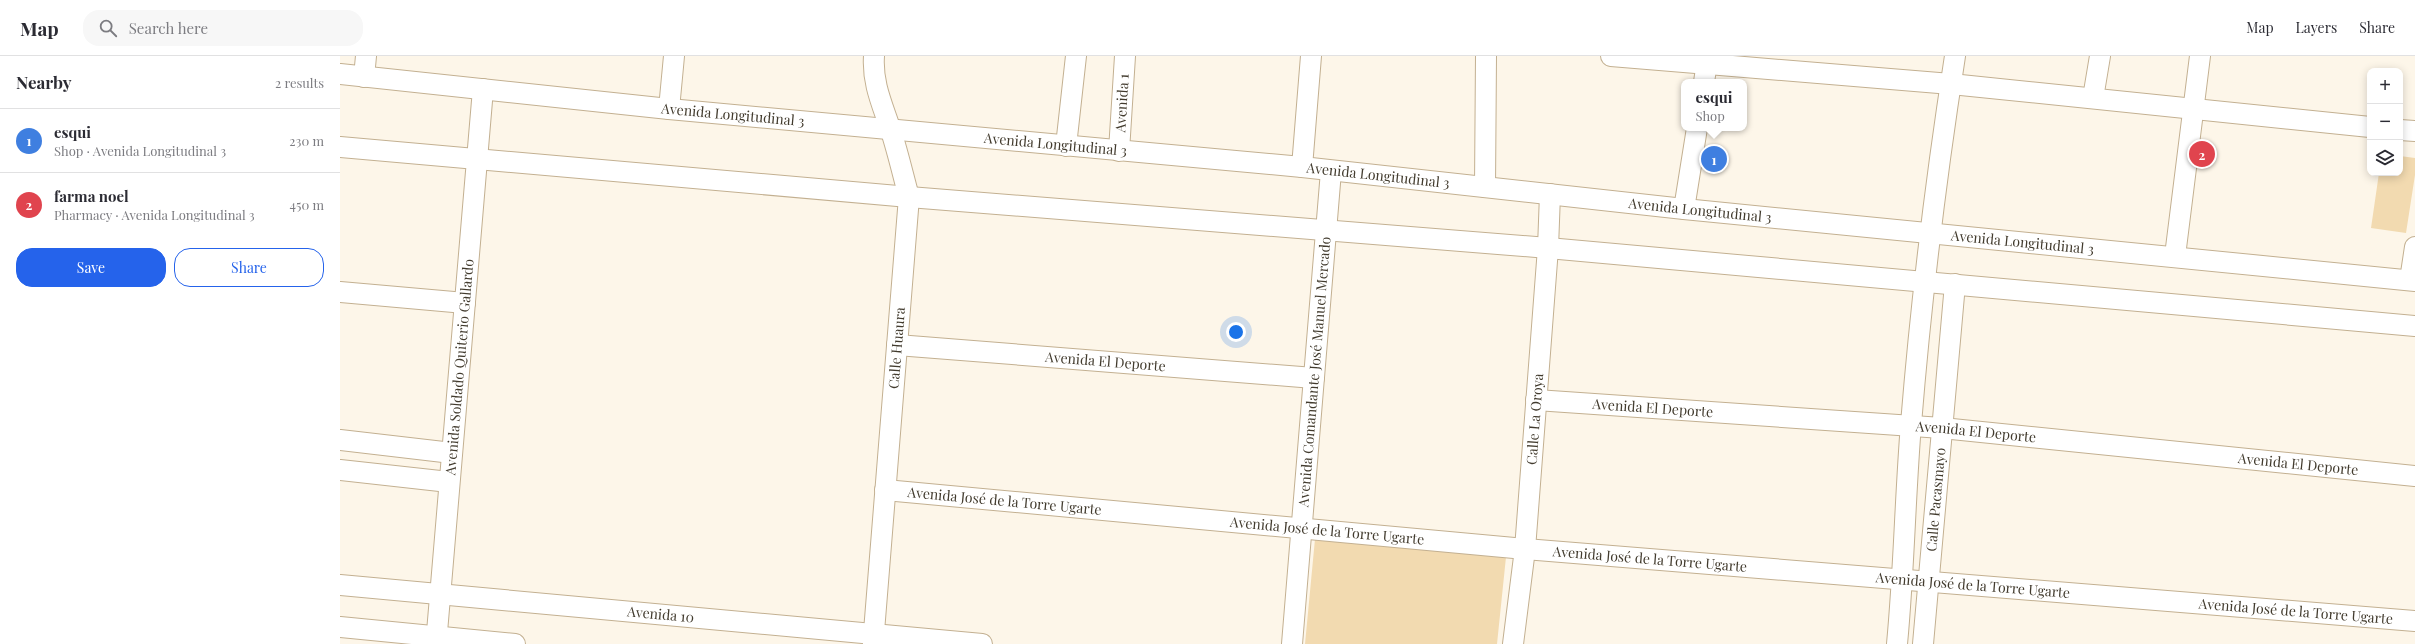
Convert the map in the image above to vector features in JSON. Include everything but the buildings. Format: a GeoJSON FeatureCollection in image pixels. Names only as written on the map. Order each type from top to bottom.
{"type":"FeatureCollection","features":[{"type":"Feature","properties":{"kind":"street"},"geometry":{"type":"LineString","coordinates":[[364,77],[366,56]]}},
{"type":"Feature","properties":{"kind":"street"},"geometry":{"type":"LineString","coordinates":[[669,109],[674,56]]}},
{"type":"Feature","properties":{"kind":"street","name":"Calle Huaura"},"geometry":{"type":"LineString","coordinates":[[873,639],[909,197],[876,87],[874,56]]}},
{"type":"Feature","properties":{"kind":"street"},"geometry":{"type":"LineString","coordinates":[[1066,146],[1076,56]]}},
{"type":"Feature","properties":{"kind":"street","name":"Avenida 1"},"geometry":{"type":"LineString","coordinates":[[1119,151],[1125,56]]}},
{"type":"Feature","properties":{"kind":"street"},"geometry":{"type":"LineString","coordinates":[[1302,168],[1312,56]]}},
{"type":"Feature","properties":{"kind":"street"},"geometry":{"type":"LineString","coordinates":[[1485,187],[1486,56]]}},
{"type":"Feature","properties":{"kind":"street"},"geometry":{"type":"LineString","coordinates":[[1610,56],[1706,67],[1951,84],[2367,127]]}},
{"type":"Feature","properties":{"kind":"street"},"geometry":{"type":"LineString","coordinates":[[1897,644],[1903,579],[1911,426],[1924,282],[1955,56]]}},
{"type":"Feature","properties":{"kind":"street"},"geometry":{"type":"LineString","coordinates":[[2093,98],[2100,56]]}},
{"type":"Feature","properties":{"kind":"street"},"geometry":{"type":"LineString","coordinates":[[2175,256],[2200,56]]}},
{"type":"Feature","properties":{"kind":"street","name":"Avenida Longitudinal 3"},"geometry":{"type":"LineString","coordinates":[[340,74],[669,109],[1302,168],[1684,209],[2175,256],[2412,281]]}},
{"type":"Feature","properties":{"kind":"street","name":"Avenida Soldado Quiterio Gallardo"},"geometry":{"type":"LineString","coordinates":[[436,640],[483,89]]}},
{"type":"Feature","properties":{"kind":"street"},"geometry":{"type":"LineString","coordinates":[[2403,130],[2415,132]]}},
{"type":"Feature","properties":{"kind":"street"},"geometry":{"type":"LineString","coordinates":[[1684,209],[1697,131]]}},
{"type":"Feature","properties":{"kind":"street"},"geometry":{"type":"LineString","coordinates":[[340,147],[1326,232],[1548,248],[2415,326]]}},
{"type":"Feature","properties":{"kind":"street","name":"Avenida Comandante José Manuel Mercado"},"geometry":{"type":"LineString","coordinates":[[1292,644],[1331,171]]}},
{"type":"Feature","properties":{"kind":"street","name":"Calle La Oroya"},"geometry":{"type":"LineString","coordinates":[[1513,644],[1525,549],[1548,248],[1550,194]]}},
{"type":"Feature","properties":{"kind":"street"},"geometry":{"type":"LineString","coordinates":[[2412,281],[2415,247]]}},
{"type":"Feature","properties":{"kind":"street","name":"Calle Pacasmayo"},"geometry":{"type":"LineString","coordinates":[[1923,644],[1955,284]]}},
{"type":"Feature","properties":{"kind":"street"},"geometry":{"type":"LineString","coordinates":[[340,292],[465,303]]}},
{"type":"Feature","properties":{"kind":"street","name":"Avenida El Deporte"},"geometry":{"type":"LineString","coordinates":[[897,345],[1314,378]]}},
{"type":"Feature","properties":{"kind":"street","name":"Avenida El Deporte"},"geometry":{"type":"LineString","coordinates":[[1536,400],[1942,428],[2415,476]]}},
{"type":"Feature","properties":{"kind":"street"},"geometry":{"type":"LineString","coordinates":[[340,440],[452,453]]}},
{"type":"Feature","properties":{"kind":"street"},"geometry":{"type":"LineString","coordinates":[[340,470],[449,482]]}},
{"type":"Feature","properties":{"kind":"street","name":"Avenida José de la Torre Ugarte"},"geometry":{"type":"LineString","coordinates":[[885,490],[1302,527],[1525,549],[2415,621]]}},
{"type":"Feature","properties":{"kind":"street","name":"Avenida 10"},"geometry":{"type":"LineString","coordinates":[[340,585],[873,639],[982,644]]}},
{"type":"Feature","properties":{"kind":"street"},"geometry":{"type":"LineString","coordinates":[[340,627],[436,640],[515,644]]}},
{"type":"Feature","properties":{"kind":"shaded area"},"geometry":{"type":"Polygon","coordinates":[[[2403,156],[2415,158],[2415,175],[2406,233],[2371,228],[2379,176],[2403,176],[2403,156]]]}},
{"type":"Feature","properties":{"kind":"shaded area"},"geometry":{"type":"Polygon","coordinates":[[[1315,539],[1506,557],[1497,644],[1305,644],[1315,539]]]}},
{"type":"Feature","properties":{"kind":"place","name":"farma noel"},"geometry":{"type":"Point","coordinates":[2202,154]}},
{"type":"Feature","properties":{"kind":"place","name":"esqui"},"geometry":{"type":"Point","coordinates":[1714,159]}}]}
